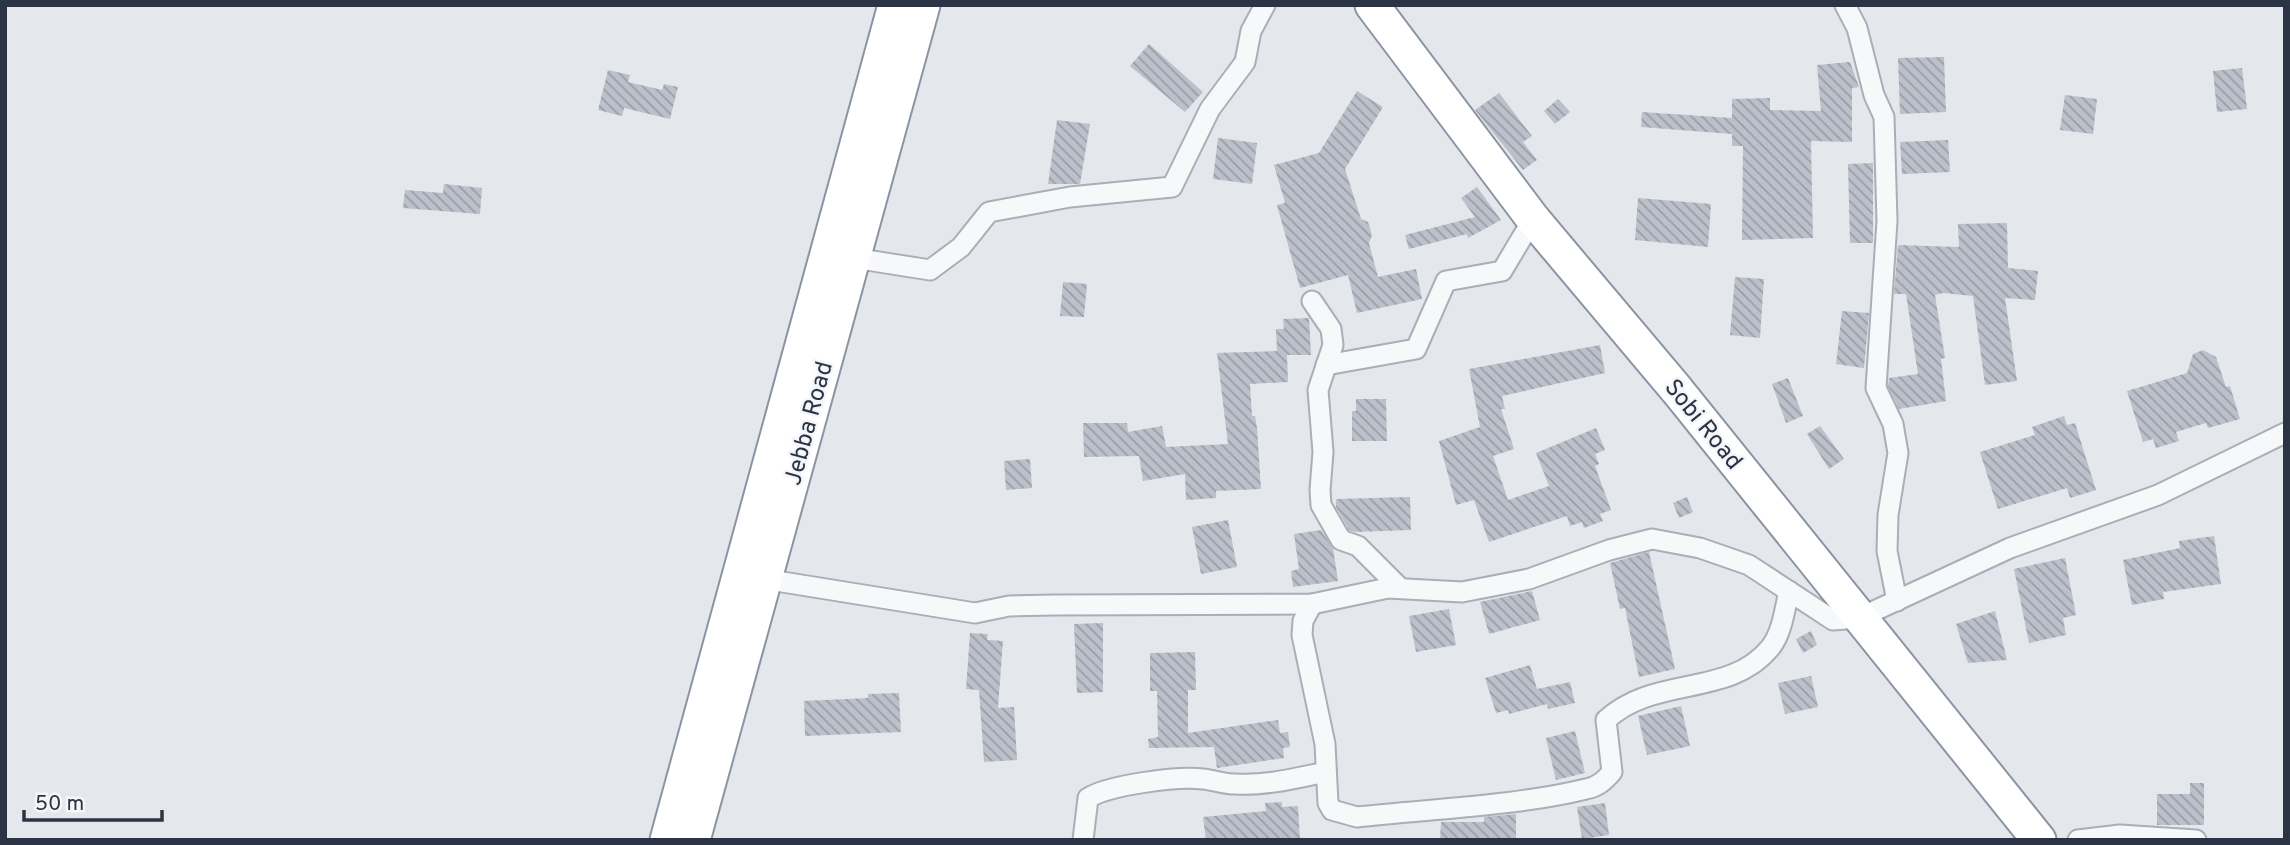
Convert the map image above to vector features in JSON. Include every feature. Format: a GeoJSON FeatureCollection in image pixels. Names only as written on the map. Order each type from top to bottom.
{"type":"FeatureCollection","features":[{"type":"Feature","properties":{"kind":"highway"},"geometry":{"type":"LineString","coordinates":[[667,840],[895,5]]}},
{"type":"Feature","properties":{"kind":"highway","name":"Jebba Road"},"geometry":{"type":"LineString","coordinates":[[693,840],[923,5]]}},
{"type":"Feature","properties":{"kind":"highway","name":"Sobi Road"},"geometry":{"type":"LineString","coordinates":[[1372,5],[1533,219],[1677,390],[2039,840]]}},
{"type":"Feature","properties":{"kind":"street"},"geometry":{"type":"LineString","coordinates":[[854,258],[930,270],[961,247],[989,212],[1069,197],[1172,187],[1210,109],[1245,62],[1251,31],[1265,5]]}},
{"type":"Feature","properties":{"kind":"street"},"geometry":{"type":"LineString","coordinates":[[1845,5],[1857,28],[1874,95],[1884,117],[1887,221],[1876,388],[1893,424],[1898,453],[1888,515],[1887,551],[1897,601]]}},
{"type":"Feature","properties":{"kind":"street"},"geometry":{"type":"LineString","coordinates":[[1326,365],[1416,349],[1446,281],[1502,271],[1533,219]]}},
{"type":"Feature","properties":{"kind":"street"},"geometry":{"type":"LineString","coordinates":[[1312,302],[1331,329],[1333,345],[1318,390],[1323,452],[1321,505],[1341,540],[1358,546],[1399,587]]}},
{"type":"Feature","properties":{"kind":"street"},"geometry":{"type":"LineString","coordinates":[[764,579],[975,613],[1009,606],[1312,604],[1362,591],[1399,587],[1437,591],[1477,590],[1529,579],[1609,550],[1652,539],[1724,555],[1749,565],[1833,620],[1859,618],[2010,548],[2158,495],[2285,433]]}},
{"type":"Feature","properties":{"kind":"street"},"geometry":{"type":"LineString","coordinates":[[1312,604],[1303,621],[1302,635],[1325,744],[1328,803],[1332,810],[1357,817],[1588,789],[1603,782],[1612,772],[1606,720],[1623,704],[1686,685],[1725,679],[1751,666],[1772,646],[1789,591]]}},
{"type":"Feature","properties":{"kind":"street"},"geometry":{"type":"LineString","coordinates":[[1083,840],[1088,799],[1102,790],[1125,784],[1201,778],[1248,783],[1285,780],[1325,772]]}},
{"type":"Feature","properties":{"kind":"street"},"geometry":{"type":"LineString","coordinates":[[2078,840],[2120,835],[2196,840]]}},
{"type":"Feature","properties":{"kind":"building"},"geometry":{"type":"Polygon","coordinates":[[[1149,44],[1203,92],[1185,112],[1130,66],[1149,44]]]}},
{"type":"Feature","properties":{"kind":"building"},"geometry":{"type":"Polygon","coordinates":[[[1944,57],[1946,112],[1900,114],[1898,58],[1944,57]]]}},
{"type":"Feature","properties":{"kind":"building"},"geometry":{"type":"Polygon","coordinates":[[[1850,62],[1859,87],[1852,88],[1852,142],[1811,141],[1813,238],[1742,240],[1743,146],[1732,146],[1732,134],[1641,127],[1642,112],[1732,118],[1732,99],[1770,98],[1770,110],[1821,111],[1817,65],[1850,62]]]}},
{"type":"Feature","properties":{"kind":"building"},"geometry":{"type":"Polygon","coordinates":[[[2242,68],[2247,109],[2217,112],[2213,71],[2242,68]]]}},
{"type":"Feature","properties":{"kind":"building"},"geometry":{"type":"Polygon","coordinates":[[[608,70],[630,75],[628,82],[662,90],[664,84],[678,87],[670,119],[624,108],[622,116],[598,110],[608,70]]]}},
{"type":"Feature","properties":{"kind":"building"},"geometry":{"type":"Polygon","coordinates":[[[1357,91],[1383,107],[1345,169],[1361,219],[1368,222],[1372,235],[1369,243],[1378,277],[1416,269],[1422,299],[1357,313],[1348,275],[1300,288],[1277,205],[1285,203],[1274,165],[1319,153],[1357,91]]]}},
{"type":"Feature","properties":{"kind":"building"},"geometry":{"type":"Polygon","coordinates":[[[1499,93],[1532,136],[1523,142],[1537,160],[1523,170],[1475,110],[1499,93]]]}},
{"type":"Feature","properties":{"kind":"building"},"geometry":{"type":"Polygon","coordinates":[[[2065,95],[2097,99],[2093,134],[2060,130],[2065,95]]]}},
{"type":"Feature","properties":{"kind":"building"},"geometry":{"type":"Polygon","coordinates":[[[1558,99],[1570,112],[1555,124],[1544,111],[1558,99]]]}},
{"type":"Feature","properties":{"kind":"building"},"geometry":{"type":"Polygon","coordinates":[[[1057,120],[1090,124],[1080,184],[1048,184],[1057,120]]]}},
{"type":"Feature","properties":{"kind":"building"},"geometry":{"type":"Polygon","coordinates":[[[1218,138],[1257,143],[1252,184],[1213,179],[1218,138]]]}},
{"type":"Feature","properties":{"kind":"building"},"geometry":{"type":"Polygon","coordinates":[[[1948,140],[1950,172],[1902,174],[1900,142],[1948,140]]]}},
{"type":"Feature","properties":{"kind":"building"},"geometry":{"type":"Polygon","coordinates":[[[1873,163],[1873,243],[1850,243],[1848,164],[1873,163]]]}},
{"type":"Feature","properties":{"kind":"building"},"geometry":{"type":"Polygon","coordinates":[[[444,184],[482,188],[480,214],[403,208],[405,190],[443,193],[444,184]]]}},
{"type":"Feature","properties":{"kind":"building"},"geometry":{"type":"Polygon","coordinates":[[[1477,187],[1501,220],[1468,238],[1467,234],[1409,249],[1405,235],[1475,217],[1461,198],[1477,187]]]}},
{"type":"Feature","properties":{"kind":"building"},"geometry":{"type":"Polygon","coordinates":[[[1638,198],[1711,204],[1708,247],[1635,240],[1638,198]]]}},
{"type":"Feature","properties":{"kind":"building"},"geometry":{"type":"Polygon","coordinates":[[[2007,223],[2008,268],[2038,271],[2035,300],[2005,298],[2017,381],[1985,385],[1973,296],[1943,293],[1935,295],[1945,358],[1941,359],[1946,401],[1899,409],[1888,386],[1889,378],[1918,374],[1906,294],[1894,294],[1898,245],[1959,247],[1958,224],[2007,223]]]}},
{"type":"Feature","properties":{"kind":"building"},"geometry":{"type":"Polygon","coordinates":[[[1735,277],[1764,279],[1760,338],[1730,335],[1735,277]]]}},
{"type":"Feature","properties":{"kind":"building"},"geometry":{"type":"Polygon","coordinates":[[[1063,282],[1087,284],[1084,317],[1060,316],[1063,282]]]}},
{"type":"Feature","properties":{"kind":"building"},"geometry":{"type":"Polygon","coordinates":[[[1842,311],[1869,313],[1864,368],[1836,364],[1842,311]]]}},
{"type":"Feature","properties":{"kind":"building"},"geometry":{"type":"Polygon","coordinates":[[[1309,318],[1311,355],[1287,355],[1288,382],[1250,384],[1252,416],[1255,416],[1257,428],[1261,489],[1216,491],[1216,498],[1186,500],[1185,474],[1143,481],[1139,456],[1084,457],[1083,423],[1127,423],[1128,432],[1162,426],[1166,447],[1228,444],[1217,353],[1277,351],[1276,329],[1284,329],[1283,319],[1309,318]]]}},
{"type":"Feature","properties":{"kind":"building"},"geometry":{"type":"Polygon","coordinates":[[[1600,345],[1605,373],[1502,396],[1505,409],[1501,409],[1514,449],[1493,456],[1508,500],[1549,486],[1536,453],[1596,428],[1605,450],[1595,454],[1599,464],[1595,466],[1611,510],[1600,514],[1603,521],[1584,528],[1582,522],[1570,526],[1567,516],[1489,542],[1474,500],[1456,505],[1439,441],[1480,427],[1469,369],[1600,345]]]}},
{"type":"Feature","properties":{"kind":"building"},"geometry":{"type":"Polygon","coordinates":[[[2203,350],[2216,357],[2226,387],[2230,386],[2240,419],[2208,428],[2206,423],[2176,432],[2179,441],[2156,448],[2153,439],[2143,442],[2127,391],[2187,373],[2193,354],[2203,350]]]}},
{"type":"Feature","properties":{"kind":"building"},"geometry":{"type":"Polygon","coordinates":[[[1788,378],[1803,416],[1786,423],[1772,384],[1788,378]]]}},
{"type":"Feature","properties":{"kind":"building"},"geometry":{"type":"Polygon","coordinates":[[[1356,399],[1386,399],[1387,441],[1352,441],[1352,411],[1356,411],[1356,399]]]}},
{"type":"Feature","properties":{"kind":"building"},"geometry":{"type":"Polygon","coordinates":[[[2064,416],[2067,425],[2075,423],[2096,490],[2070,498],[2067,488],[1998,509],[1980,452],[2035,435],[2032,427],[2064,416]]]}},
{"type":"Feature","properties":{"kind":"building"},"geometry":{"type":"Polygon","coordinates":[[[1820,426],[1844,459],[1829,469],[1807,434],[1820,426]]]}},
{"type":"Feature","properties":{"kind":"building"},"geometry":{"type":"Polygon","coordinates":[[[1030,459],[1032,488],[1006,490],[1004,461],[1030,459]]]}},
{"type":"Feature","properties":{"kind":"building"},"geometry":{"type":"Polygon","coordinates":[[[1410,497],[1411,530],[1354,532],[1349,530],[1336,507],[1336,499],[1410,497]]]}},
{"type":"Feature","properties":{"kind":"building"},"geometry":{"type":"Polygon","coordinates":[[[1687,497],[1693,512],[1679,518],[1673,503],[1687,497]]]}},
{"type":"Feature","properties":{"kind":"building"},"geometry":{"type":"Polygon","coordinates":[[[1228,520],[1237,567],[1201,574],[1192,527],[1228,520]]]}},
{"type":"Feature","properties":{"kind":"building"},"geometry":{"type":"Polygon","coordinates":[[[1321,530],[1333,548],[1338,581],[1293,587],[1291,571],[1299,569],[1294,534],[1321,530]]]}},
{"type":"Feature","properties":{"kind":"building"},"geometry":{"type":"Polygon","coordinates":[[[2214,536],[2221,584],[2163,592],[2164,599],[2132,605],[2123,560],[2180,548],[2179,541],[2214,536]]]}},
{"type":"Feature","properties":{"kind":"building"},"geometry":{"type":"Polygon","coordinates":[[[1649,552],[1675,669],[1639,677],[1625,608],[1620,609],[1610,563],[1649,552]]]}},
{"type":"Feature","properties":{"kind":"building"},"geometry":{"type":"Polygon","coordinates":[[[2065,558],[2076,615],[2063,618],[2066,635],[2029,643],[2014,569],[2065,558]]]}},
{"type":"Feature","properties":{"kind":"building"},"geometry":{"type":"Polygon","coordinates":[[[1532,591],[1540,620],[1489,634],[1480,602],[1532,591]]]}},
{"type":"Feature","properties":{"kind":"building"},"geometry":{"type":"Polygon","coordinates":[[[1449,609],[1456,645],[1416,652],[1409,616],[1449,609]]]}},
{"type":"Feature","properties":{"kind":"building"},"geometry":{"type":"Polygon","coordinates":[[[1995,611],[2007,660],[1968,663],[1956,624],[1995,611]]]}},
{"type":"Feature","properties":{"kind":"building"},"geometry":{"type":"Polygon","coordinates":[[[1103,623],[1103,692],[1077,693],[1074,624],[1103,623]]]}},
{"type":"Feature","properties":{"kind":"building"},"geometry":{"type":"Polygon","coordinates":[[[1811,631],[1817,645],[1803,653],[1796,639],[1811,631]]]}},
{"type":"Feature","properties":{"kind":"building"},"geometry":{"type":"Polygon","coordinates":[[[970,633],[988,634],[987,640],[1003,641],[998,708],[1014,707],[1017,760],[984,762],[979,690],[966,689],[970,633]]]}},
{"type":"Feature","properties":{"kind":"building"},"geometry":{"type":"Polygon","coordinates":[[[1195,652],[1196,690],[1188,690],[1188,733],[1278,720],[1280,733],[1288,732],[1290,747],[1283,748],[1284,758],[1217,768],[1214,747],[1149,748],[1148,739],[1158,737],[1157,691],[1150,691],[1150,653],[1195,652]]]}},
{"type":"Feature","properties":{"kind":"building"},"geometry":{"type":"Polygon","coordinates":[[[1530,665],[1537,689],[1570,682],[1575,703],[1548,709],[1547,704],[1509,714],[1508,710],[1496,713],[1485,678],[1530,665]]]}},
{"type":"Feature","properties":{"kind":"building"},"geometry":{"type":"Polygon","coordinates":[[[1811,676],[1818,707],[1785,714],[1778,683],[1811,676]]]}},
{"type":"Feature","properties":{"kind":"building"},"geometry":{"type":"Polygon","coordinates":[[[899,693],[901,732],[805,736],[804,701],[868,698],[868,694],[899,693]]]}},
{"type":"Feature","properties":{"kind":"building"},"geometry":{"type":"Polygon","coordinates":[[[1681,706],[1690,746],[1647,755],[1638,716],[1681,706]]]}},
{"type":"Feature","properties":{"kind":"building"},"geometry":{"type":"Polygon","coordinates":[[[1575,731],[1585,773],[1556,780],[1546,738],[1575,731]]]}},
{"type":"Feature","properties":{"kind":"building"},"geometry":{"type":"Polygon","coordinates":[[[2190,783],[2204,783],[2204,825],[2157,825],[2157,794],[2190,794],[2190,783]]]}},
{"type":"Feature","properties":{"kind":"building"},"geometry":{"type":"Polygon","coordinates":[[[1282,802],[1282,807],[1298,806],[1300,840],[1206,840],[1203,817],[1266,811],[1265,803],[1282,802]]]}},
{"type":"Feature","properties":{"kind":"building"},"geometry":{"type":"Polygon","coordinates":[[[1605,803],[1609,835],[1582,839],[1577,807],[1605,803]]]}},
{"type":"Feature","properties":{"kind":"building"},"geometry":{"type":"Polygon","coordinates":[[[1516,814],[1516,840],[1440,840],[1441,822],[1484,822],[1484,817],[1516,814]]]}}]}
